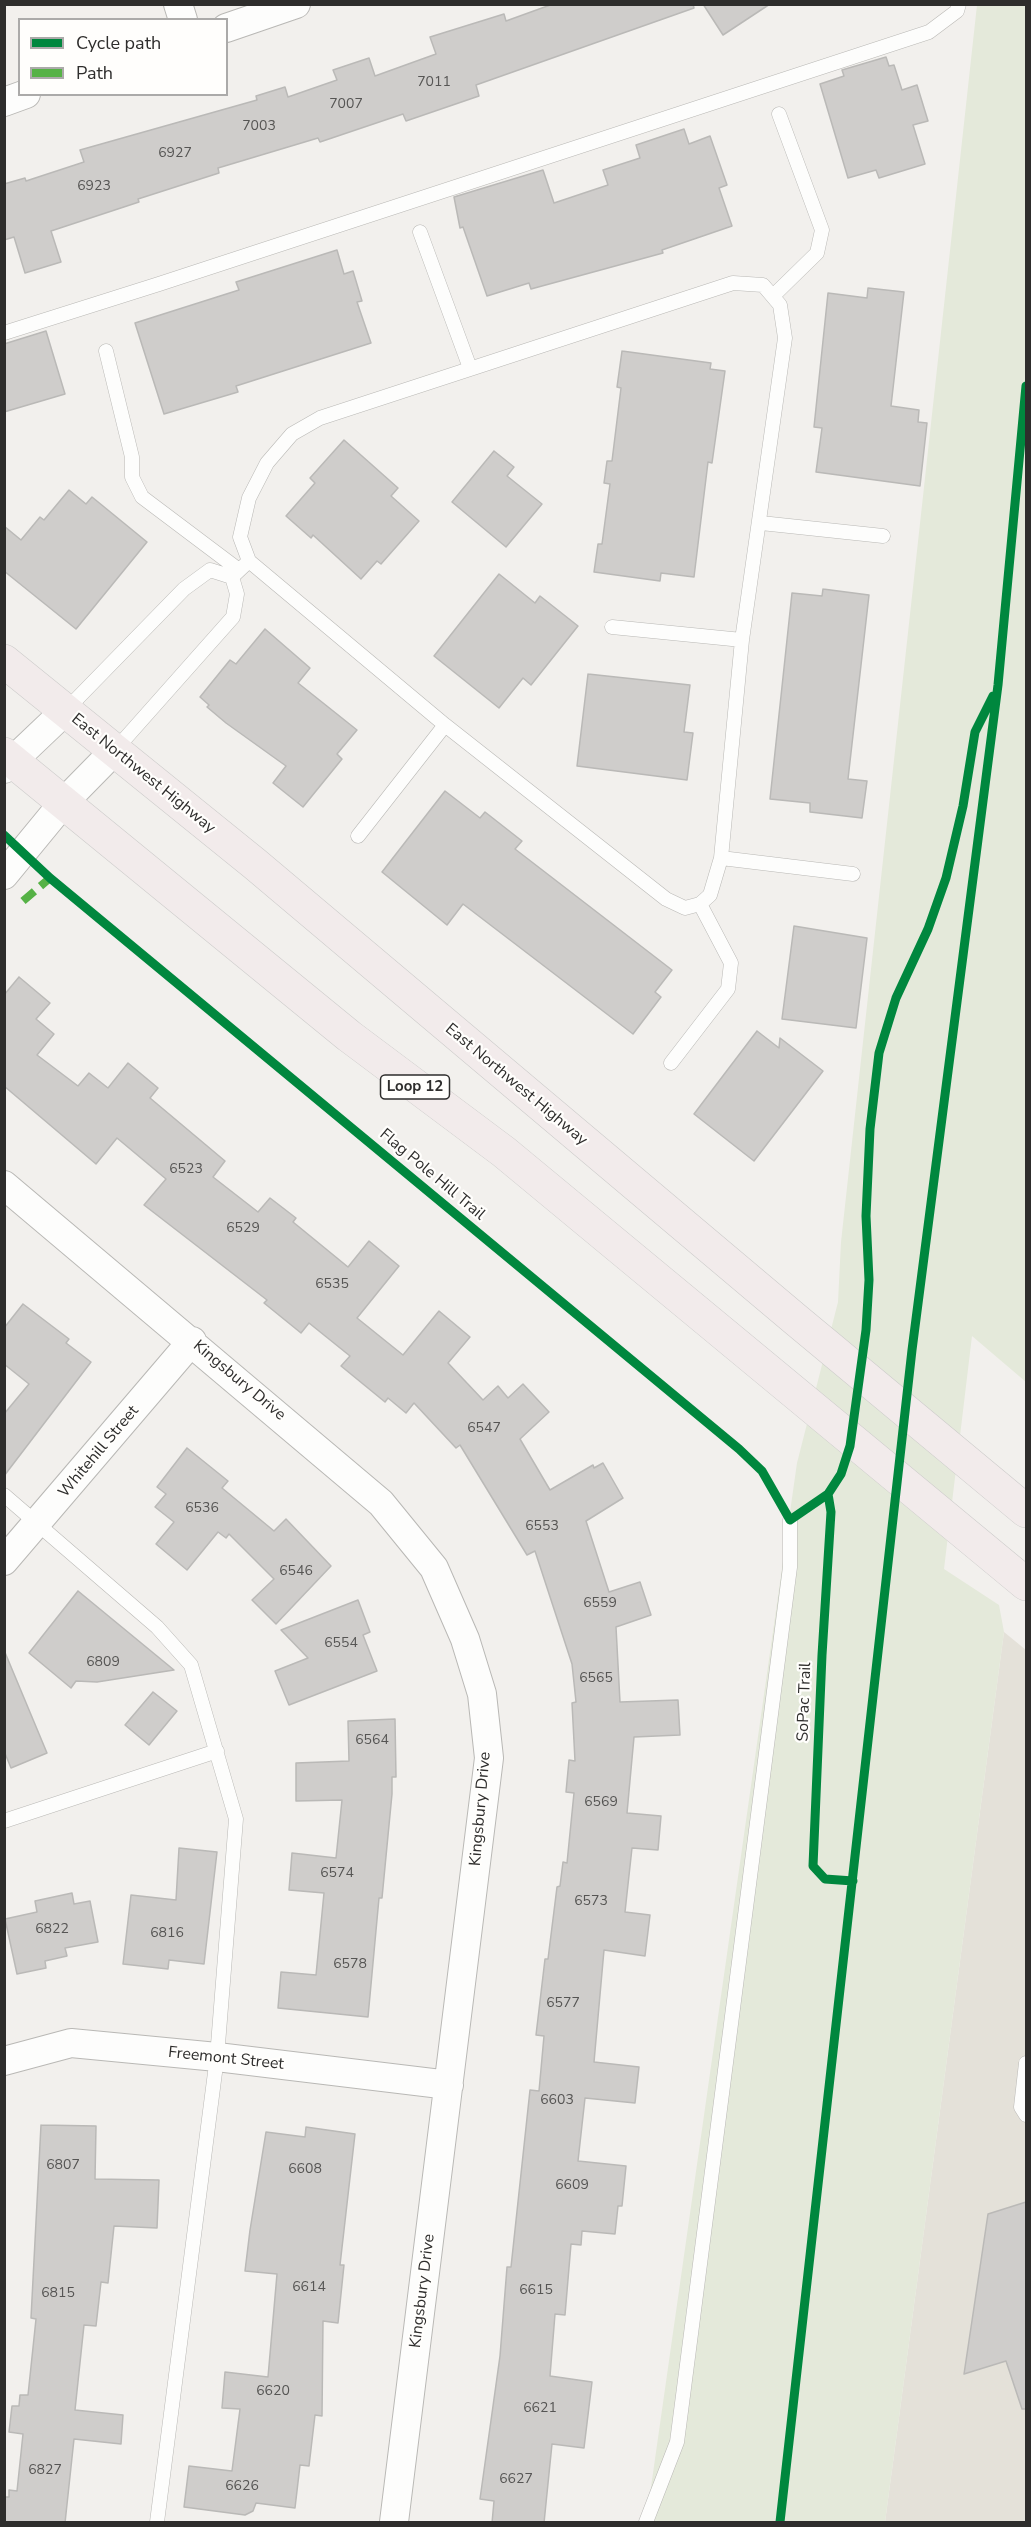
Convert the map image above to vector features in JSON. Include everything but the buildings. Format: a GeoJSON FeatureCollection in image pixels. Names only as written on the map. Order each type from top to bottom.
{"type":"FeatureCollection","features":[{"type":"Feature","properties":{"kind":"main road","name":"East Northwest Highway"},"geometry":{"type":"LineString","coordinates":[[4,661],[255,864],[795,1320],[1026,1511]]}},
{"type":"Feature","properties":{"kind":"main road","name":"Loop 12"},"geometry":{"type":"LineString","coordinates":[[7,761],[64,802],[349,1036],[504,1152],[1026,1584]]}},
{"type":"Feature","properties":{"kind":"street"},"geometry":{"type":"LineString","coordinates":[[228,27],[296,4]]}},
{"type":"Feature","properties":{"kind":"street"},"geometry":{"type":"LineString","coordinates":[[4,102],[20,96]]}},
{"type":"Feature","properties":{"kind":"street"},"geometry":{"type":"LineString","coordinates":[[7,761],[65,711]]}},
{"type":"Feature","properties":{"kind":"street"},"geometry":{"type":"LineString","coordinates":[[4,875],[64,802],[115,750]]}},
{"type":"Feature","properties":{"kind":"street","name":"Kingsbury Drive"},"geometry":{"type":"LineString","coordinates":[[4,1185],[192,1341],[381,1503],[434,1568],[465,1639],[482,1694],[489,1758],[394,2523]]}},
{"type":"Feature","properties":{"kind":"street","name":"Whitehill Street"},"geometry":{"type":"LineString","coordinates":[[4,1561],[192,1341]]}},
{"type":"Feature","properties":{"kind":"street","name":"Freemont Street"},"geometry":{"type":"LineString","coordinates":[[4,2061],[71,2043],[217,2057],[449,2085]]}},
{"type":"Feature","properties":{"kind":"lane"},"geometry":{"type":"LineString","coordinates":[[4,333],[159,285],[928,32],[957,11],[959,4]]}},
{"type":"Feature","properties":{"kind":"lane"},"geometry":{"type":"LineString","coordinates":[[773,296],[817,253],[822,230],[779,114]]}},
{"type":"Feature","properties":{"kind":"lane"},"geometry":{"type":"LineString","coordinates":[[420,232],[470,368]]}},
{"type":"Feature","properties":{"kind":"lane"},"geometry":{"type":"LineString","coordinates":[[106,351],[132,457],[132,477],[142,497],[240,569],[445,725],[666,899],[685,908],[699,904],[710,895],[721,858],[742,640],[761,523],[785,338],[780,304],[764,285],[733,283],[320,418],[292,434],[267,463],[249,498],[240,537],[240,569],[233,617],[115,750]]}},
{"type":"Feature","properties":{"kind":"lane"},"geometry":{"type":"LineString","coordinates":[[761,523],[883,536]]}},
{"type":"Feature","properties":{"kind":"lane"},"geometry":{"type":"LineString","coordinates":[[65,711],[184,589],[210,570],[240,569]]}},
{"type":"Feature","properties":{"kind":"lane"},"geometry":{"type":"LineString","coordinates":[[612,627],[742,640]]}},
{"type":"Feature","properties":{"kind":"lane"},"geometry":{"type":"LineString","coordinates":[[358,836],[445,725]]}},
{"type":"Feature","properties":{"kind":"lane"},"geometry":{"type":"LineString","coordinates":[[721,858],[853,874]]}},
{"type":"Feature","properties":{"kind":"lane"},"geometry":{"type":"LineString","coordinates":[[671,1063],[728,989],[731,963],[699,904]]}},
{"type":"Feature","properties":{"kind":"lane"},"geometry":{"type":"LineString","coordinates":[[4,1495],[39,1522],[157,1627],[191,1665],[236,1819],[217,2057],[157,2523]]}},
{"type":"Feature","properties":{"kind":"lane"},"geometry":{"type":"LineString","coordinates":[[646,2523],[677,2442],[790,1567],[790,1520]]}},
{"type":"Feature","properties":{"kind":"lane"},"geometry":{"type":"LineString","coordinates":[[4,1821],[217,1751]]}},
{"type":"Feature","properties":{"kind":"lane"},"geometry":{"type":"LineString","coordinates":[[1026,2063],[1021,2107],[1026,2115]]}},
{"type":"Feature","properties":{"kind":"shaded area"},"geometry":{"type":"Polygon","coordinates":[[[977,5],[1026,5],[1026,1382],[972,1336],[944,1569],[999,1605],[1004,1632],[885,2522],[646,2522],[797,1463],[838,1302],[841,1242],[977,5]]]}},
{"type":"Feature","properties":{"kind":"shaded area"},"geometry":{"type":"Polygon","coordinates":[[[1004,1632],[1026,1650],[1026,2522],[885,2522],[1004,1632]]]}},
{"type":"Feature","properties":{"kind":"marked path"},"geometry":{"type":"LineString","coordinates":[[23,901],[50,878]]}},
{"type":"Feature","properties":{"kind":"cycle path"},"geometry":{"type":"LineString","coordinates":[[780,2522],[912,1350],[998,685],[1026,386]]}},
{"type":"Feature","properties":{"kind":"cycle path","name":"Flag Pole Hill Trail"},"geometry":{"type":"LineString","coordinates":[[4,835],[50,878],[739,1449],[762,1471],[790,1520],[828,1494],[841,1474],[850,1446],[866,1330],[869,1280],[866,1216],[870,1129],[879,1053],[896,998],[928,929],[946,878],[963,806],[975,732],[993,696]]}},
{"type":"Feature","properties":{"kind":"cycle path","name":"SoPac Trail"},"geometry":{"type":"LineString","coordinates":[[828,1494],[831,1512],[813,1866],[825,1879],[853,1881]]}}]}
